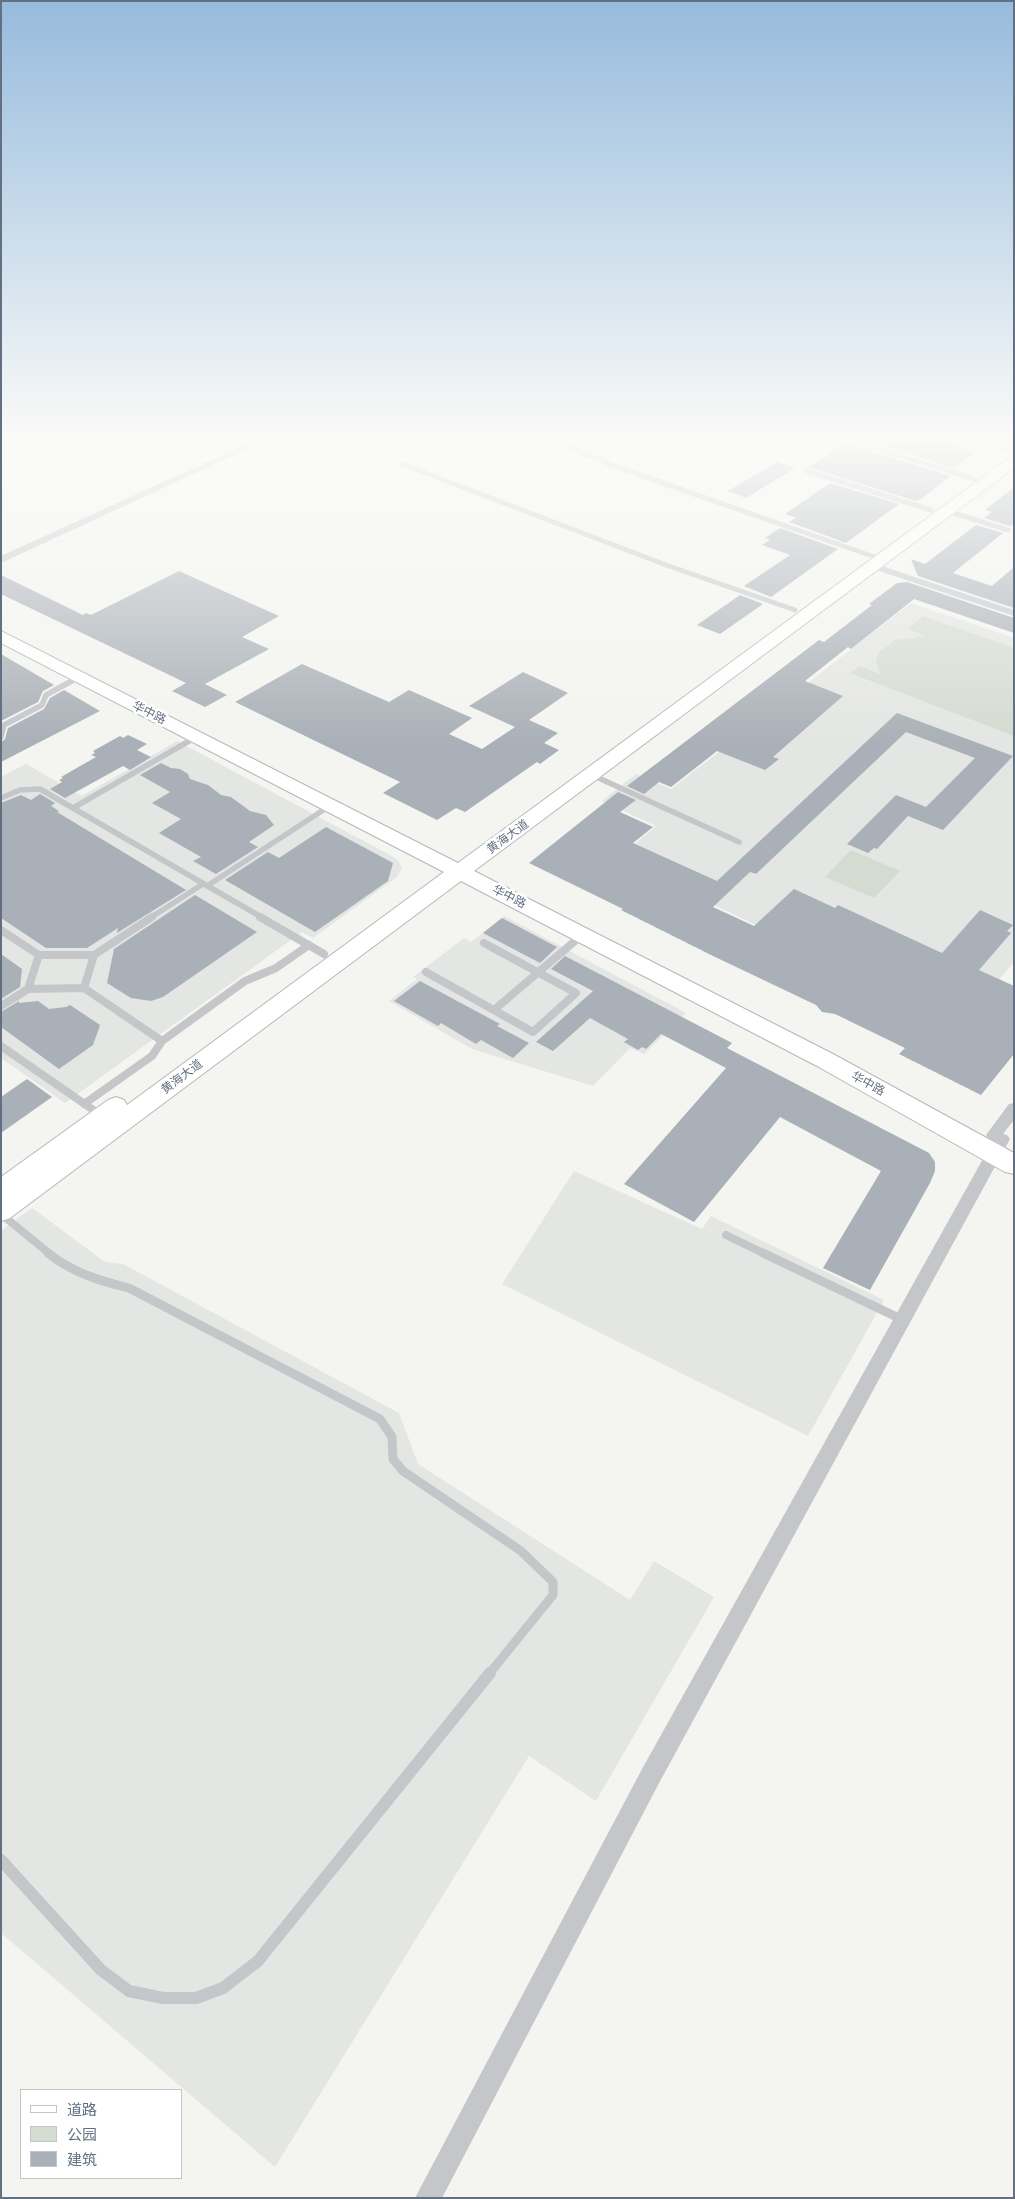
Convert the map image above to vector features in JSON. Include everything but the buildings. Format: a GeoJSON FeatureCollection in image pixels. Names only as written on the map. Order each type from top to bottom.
{"type":"FeatureCollection","features":[{"type":"Feature","properties":{"kind":"main road","name":"黄海大道"},"geometry":{"type":"LineString","coordinates":[[1,1190],[102,1116],[317,949],[460,864],[592,775],[903,538]]}},
{"type":"Feature","properties":{"kind":"main road","name":"黄海大道"},"geometry":{"type":"LineString","coordinates":[[1,1212],[795,610],[872,561]]}},
{"type":"Feature","properties":{"kind":"main road","name":"华中路"},"geometry":{"type":"LineString","coordinates":[[1,624],[460,864],[836,1049],[1001,1143],[1014,1165]]}},
{"type":"Feature","properties":{"kind":"main road","name":"华中路"},"geometry":{"type":"LineString","coordinates":[[1,636],[331,805],[460,864],[582,935],[825,1060],[1001,1143]]}},
{"type":"Feature","properties":{"kind":"street"},"geometry":{"type":"LineString","coordinates":[[1,560],[50,538]]}},
{"type":"Feature","properties":{"kind":"street"},"geometry":{"type":"LineString","coordinates":[[809,538],[1014,613]]}},
{"type":"Feature","properties":{"kind":"street"},"geometry":{"type":"LineString","coordinates":[[428,2198],[650,1777],[1001,1143],[1014,1108]]}},
{"type":"Feature","properties":{"kind":"lane"},"geometry":{"type":"LineString","coordinates":[[594,538],[795,610]]}},
{"type":"Feature","properties":{"kind":"lane"},"geometry":{"type":"LineString","coordinates":[[1,737],[4,725],[42,706],[46,695],[80,677]]}},
{"type":"Feature","properties":{"kind":"lane"},"geometry":{"type":"LineString","coordinates":[[73,808],[196,737]]}},
{"type":"Feature","properties":{"kind":"lane"},"geometry":{"type":"LineString","coordinates":[[592,775],[739,842]]}},
{"type":"Feature","properties":{"kind":"lane"},"geometry":{"type":"LineString","coordinates":[[1,798],[14,791],[27,788],[40,789],[317,949]]}},
{"type":"Feature","properties":{"kind":"lane"},"geometry":{"type":"LineString","coordinates":[[1,930],[39,955],[94,955],[331,805]]}},
{"type":"Feature","properties":{"kind":"lane"},"geometry":{"type":"LineString","coordinates":[[494,1010],[582,935]]}},
{"type":"Feature","properties":{"kind":"lane"},"geometry":{"type":"LineString","coordinates":[[426,972],[532,1032],[576,993],[484,943]]}},
{"type":"Feature","properties":{"kind":"lane"},"geometry":{"type":"LineString","coordinates":[[84,1104],[152,1056],[162,1041],[245,981],[317,949]]}},
{"type":"Feature","properties":{"kind":"lane"},"geometry":{"type":"LineString","coordinates":[[28,989],[39,955]]}},
{"type":"Feature","properties":{"kind":"lane"},"geometry":{"type":"LineString","coordinates":[[84,988],[94,955]]}},
{"type":"Feature","properties":{"kind":"lane"},"geometry":{"type":"LineString","coordinates":[[1,1006],[28,989],[84,988],[162,1041]]}},
{"type":"Feature","properties":{"kind":"lane"},"geometry":{"type":"LineString","coordinates":[[1,1046],[102,1116]]}},
{"type":"Feature","properties":{"kind":"lane"},"geometry":{"type":"LineString","coordinates":[[1,1212],[57,1260],[97,1280],[129,1288],[380,1419],[391,1431],[394,1440],[393,1459],[403,1471],[520,1551],[553,1582],[554,1595],[258,1961],[223,1988],[196,1998],[163,1998],[129,1991],[101,1970],[1,1860]]}},
{"type":"Feature","properties":{"kind":"lane"},"geometry":{"type":"LineString","coordinates":[[726,1235],[903,1320]]}},
{"type":"Feature","properties":{"kind":"shaded area"},"geometry":{"type":"Polygon","coordinates":[[[911,603],[1014,638],[1014,962],[966,1019],[927,1006],[617,859],[656,826],[602,801],[636,774],[671,789],[911,603]]]}},
{"type":"Feature","properties":{"kind":"shaded area"},"geometry":{"type":"Polygon","coordinates":[[[177,741],[388,854],[398,860],[402,868],[397,877],[313,938],[302,932],[65,1103],[1,1058],[1,777],[26,764],[82,796],[177,741]]]}},
{"type":"Feature","properties":{"kind":"shaded area"},"geometry":{"type":"Polygon","coordinates":[[[504,916],[686,1013],[644,1054],[630,1048],[593,1086],[472,1049],[389,1001],[417,979],[413,977],[464,938],[471,942],[504,916]]]}},
{"type":"Feature","properties":{"kind":"shaded area"},"geometry":{"type":"Polygon","coordinates":[[[574,1171],[702,1229],[711,1216],[884,1300],[808,1436],[502,1284],[574,1171]]]}},
{"type":"Feature","properties":{"kind":"shaded area"},"geometry":{"type":"Polygon","coordinates":[[[32,1208],[105,1262],[123,1264],[399,1413],[418,1464],[630,1600],[654,1561],[714,1597],[596,1801],[529,1756],[275,2167],[1,1933],[1,1231],[32,1208]]]}},
{"type":"Feature","properties":{"kind":"green space"},"geometry":{"type":"Polygon","coordinates":[[[923,616],[1014,648],[1014,736],[850,673],[860,666],[880,674],[876,662],[879,652],[895,640],[926,636],[908,629],[923,616]]]}},
{"type":"Feature","properties":{"kind":"green space"},"geometry":{"type":"Polygon","coordinates":[[[851,850],[900,871],[874,898],[825,877],[851,850]]]}}]}
